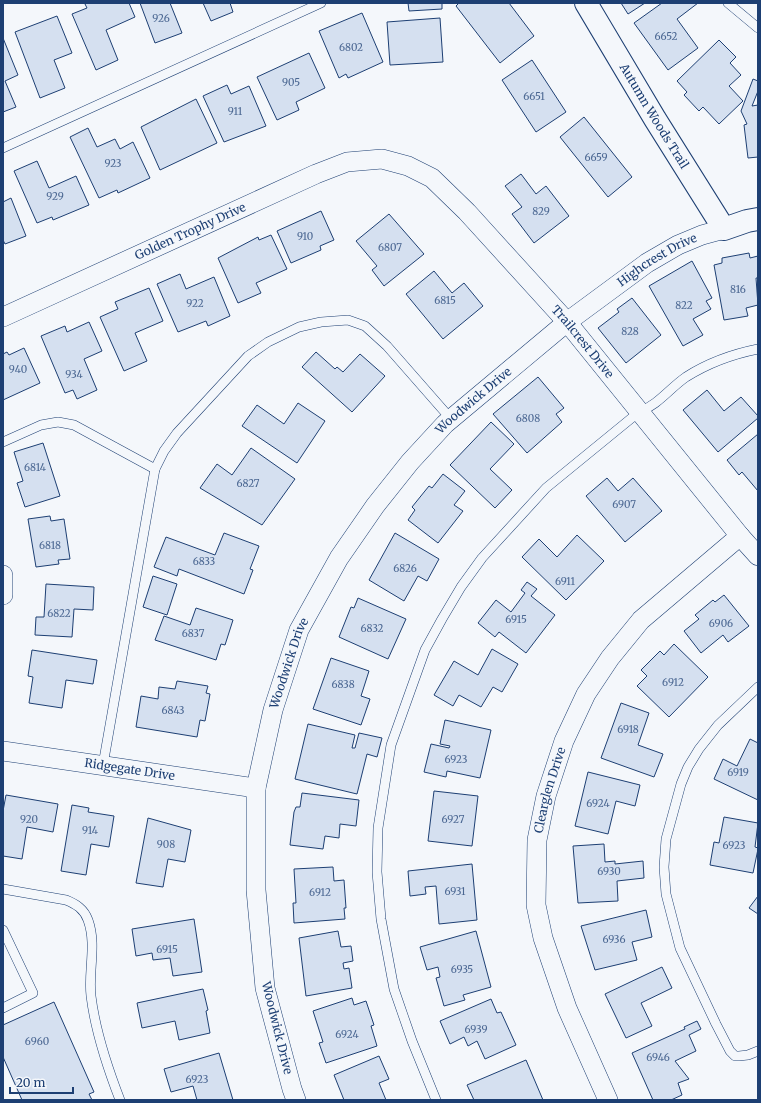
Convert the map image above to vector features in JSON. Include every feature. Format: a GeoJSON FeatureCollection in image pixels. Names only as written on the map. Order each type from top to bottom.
{"type":"FeatureCollection","features":[{"type":"Feature","properties":{"kind":"street","name":"Autumn Woods Trail"},"geometry":{"type":"LineString","coordinates":[[586,3],[655,119],[724,229]]}},
{"type":"Feature","properties":{"kind":"street","name":"Golden Trophy Drive"},"geometry":{"type":"LineString","coordinates":[[3,317],[316,174],[347,162],[382,159]]}},
{"type":"Feature","properties":{"kind":"street","name":"Trailcrest Drive"},"geometry":{"type":"LineString","coordinates":[[382,159],[408,166],[432,178],[467,212],[567,322],[740,536],[758,556]]}},
{"type":"Feature","properties":{"kind":"street","name":"Highcrest Drive"},"geometry":{"type":"LineString","coordinates":[[567,322],[647,263],[678,245],[702,235],[758,219]]}},
{"type":"Feature","properties":{"kind":"street","name":"Woodwick Drive"},"geometry":{"type":"LineString","coordinates":[[296,1100],[265,988],[256,890],[256,788],[273,710],[299,630],[339,558],[375,506],[410,462],[451,419],[567,322]]}},
{"type":"Feature","properties":{"kind":"street","name":"Clearglen Drive"},"geometry":{"type":"LineString","coordinates":[[608,1100],[567,1008],[543,938],[536,905],[537,840],[546,796],[564,741],[586,694],[610,658],[641,620],[740,536]]}},
{"type":"Feature","properties":{"kind":"street"},"geometry":{"type":"LineString","coordinates":[[3,575],[3,595]]}},
{"type":"Feature","properties":{"kind":"street","name":"Ridgegate Drive"},"geometry":{"type":"LineString","coordinates":[[3,751],[256,788]]}},
{"type":"Feature","properties":{"kind":"lane"},"geometry":{"type":"LineString","coordinates":[[3,148],[321,3]]}},
{"type":"Feature","properties":{"kind":"lane"},"geometry":{"type":"LineString","coordinates":[[728,3],[758,28]]}},
{"type":"Feature","properties":{"kind":"lane"},"geometry":{"type":"LineString","coordinates":[[103,765],[155,469],[164,451],[177,433],[248,356],[268,342],[299,327],[321,322],[348,320],[365,326],[387,346],[451,419]]}},
{"type":"Feature","properties":{"kind":"lane"},"geometry":{"type":"LineString","coordinates":[[436,1100],[412,1041],[394,989],[381,919],[377,872],[378,828],[391,745],[426,650],[461,587],[482,558],[546,488],[639,412],[648,409],[686,378],[707,365],[743,352],[758,349]]}},
{"type":"Feature","properties":{"kind":"lane"},"geometry":{"type":"LineString","coordinates":[[3,442],[41,425],[58,422],[74,425],[155,469]]}},
{"type":"Feature","properties":{"kind":"lane"},"geometry":{"type":"LineString","coordinates":[[758,687],[718,725],[698,749],[688,767],[681,784],[666,839],[664,867],[666,894],[680,948],[716,1024],[730,1051],[735,1056],[743,1056],[758,1051]]}},
{"type":"Feature","properties":{"kind":"lane"},"geometry":{"type":"LineString","coordinates":[[3,889],[66,900],[83,910],[88,919],[91,930],[92,951],[90,995],[112,1079],[120,1100]]}},
{"type":"Feature","properties":{"kind":"lane"},"geometry":{"type":"LineString","coordinates":[[3,930],[33,993],[3,1008]]}},
{"type":"Feature","properties":{"kind":"building"},"geometry":{"type":"Polygon","coordinates":[[[129,3],[135,17],[106,30],[118,60],[96,70],[72,14],[87,8],[85,4],[129,3]]]}},
{"type":"Feature","properties":{"kind":"building"},"geometry":{"type":"Polygon","coordinates":[[[140,3],[170,3],[182,33],[155,43],[140,3]]]}},
{"type":"Feature","properties":{"kind":"building"},"geometry":{"type":"Polygon","coordinates":[[[203,3],[230,3],[233,12],[211,21],[203,3]]]}},
{"type":"Feature","properties":{"kind":"building"},"geometry":{"type":"Polygon","coordinates":[[[408,3],[442,3],[442,9],[409,11],[408,3]]]}},
{"type":"Feature","properties":{"kind":"building"},"geometry":{"type":"Polygon","coordinates":[[[459,3],[509,3],[534,36],[500,63],[456,6],[459,3]]]}},
{"type":"Feature","properties":{"kind":"building"},"geometry":{"type":"Polygon","coordinates":[[[621,3],[645,3],[628,14],[621,3]]]}},
{"type":"Feature","properties":{"kind":"building"},"geometry":{"type":"Polygon","coordinates":[[[662,3],[698,3],[677,19],[698,48],[668,70],[634,23],[662,3]]]}},
{"type":"Feature","properties":{"kind":"building"},"geometry":{"type":"Polygon","coordinates":[[[362,13],[383,62],[348,78],[346,74],[339,78],[319,31],[362,13]]]}},
{"type":"Feature","properties":{"kind":"building"},"geometry":{"type":"Polygon","coordinates":[[[57,16],[72,53],[54,60],[65,88],[40,98],[15,32],[57,16]]]}},
{"type":"Feature","properties":{"kind":"building"},"geometry":{"type":"Polygon","coordinates":[[[440,18],[443,62],[390,65],[387,22],[440,18]]]}},
{"type":"Feature","properties":{"kind":"building"},"geometry":{"type":"Polygon","coordinates":[[[3,38],[18,75],[5,81],[16,107],[3,112],[3,38]]]}},
{"type":"Feature","properties":{"kind":"building"},"geometry":{"type":"Polygon","coordinates":[[[719,40],[736,57],[730,63],[741,75],[729,86],[743,101],[719,124],[703,107],[699,111],[684,95],[687,92],[677,81],[719,40]]]}},
{"type":"Feature","properties":{"kind":"building"},"geometry":{"type":"Polygon","coordinates":[[[309,53],[325,88],[296,102],[299,110],[277,120],[257,77],[309,53]]]}},
{"type":"Feature","properties":{"kind":"building"},"geometry":{"type":"Polygon","coordinates":[[[532,60],[566,112],[536,132],[502,80],[532,60]]]}},
{"type":"Feature","properties":{"kind":"building"},"geometry":{"type":"Polygon","coordinates":[[[753,79],[758,81],[758,91],[752,106],[758,105],[758,157],[748,158],[744,125],[747,124],[741,111],[753,79]]]}},
{"type":"Feature","properties":{"kind":"building"},"geometry":{"type":"Polygon","coordinates":[[[227,85],[231,94],[249,86],[266,126],[224,142],[203,96],[227,85]]]}},
{"type":"Feature","properties":{"kind":"building"},"geometry":{"type":"Polygon","coordinates":[[[196,99],[217,143],[160,170],[141,127],[196,99]]]}},
{"type":"Feature","properties":{"kind":"building"},"geometry":{"type":"Polygon","coordinates":[[[584,117],[632,177],[608,197],[560,137],[584,117]]]}},
{"type":"Feature","properties":{"kind":"building"},"geometry":{"type":"Polygon","coordinates":[[[88,128],[97,147],[115,139],[120,149],[133,142],[150,178],[118,193],[117,190],[99,198],[70,137],[88,128]]]}},
{"type":"Feature","properties":{"kind":"building"},"geometry":{"type":"Polygon","coordinates":[[[37,161],[49,188],[76,176],[89,205],[53,220],[52,217],[37,223],[14,171],[37,161]]]}},
{"type":"Feature","properties":{"kind":"building"},"geometry":{"type":"Polygon","coordinates":[[[521,174],[536,194],[546,186],[569,216],[534,243],[512,214],[522,207],[505,186],[521,174]]]}},
{"type":"Feature","properties":{"kind":"building"},"geometry":{"type":"Polygon","coordinates":[[[11,198],[26,236],[5,244],[3,240],[3,202],[11,198]]]}},
{"type":"Feature","properties":{"kind":"building"},"geometry":{"type":"Polygon","coordinates":[[[321,211],[334,240],[320,246],[321,250],[291,263],[277,231],[321,211]]]}},
{"type":"Feature","properties":{"kind":"building"},"geometry":{"type":"Polygon","coordinates":[[[389,214],[424,254],[384,286],[372,270],[377,266],[356,241],[389,214]]]}},
{"type":"Feature","properties":{"kind":"building"},"geometry":{"type":"Polygon","coordinates":[[[271,235],[287,269],[256,283],[261,293],[238,303],[218,258],[258,237],[259,240],[271,235]]]}},
{"type":"Feature","properties":{"kind":"building"},"geometry":{"type":"Polygon","coordinates":[[[749,253],[750,258],[758,256],[758,278],[756,278],[758,305],[746,308],[748,316],[724,320],[714,265],[722,263],[722,258],[749,253]]]}},
{"type":"Feature","properties":{"kind":"building"},"geometry":{"type":"Polygon","coordinates":[[[692,261],[712,298],[706,301],[711,309],[693,319],[703,335],[683,346],[649,286],[692,261]]]}},
{"type":"Feature","properties":{"kind":"building"},"geometry":{"type":"Polygon","coordinates":[[[434,271],[452,293],[464,283],[483,306],[443,339],[406,294],[434,271]]]}},
{"type":"Feature","properties":{"kind":"building"},"geometry":{"type":"Polygon","coordinates":[[[180,274],[186,289],[214,277],[230,316],[208,326],[206,321],[178,332],[157,284],[180,274]]]}},
{"type":"Feature","properties":{"kind":"building"},"geometry":{"type":"Polygon","coordinates":[[[149,288],[163,321],[135,333],[147,361],[124,371],[100,317],[118,309],[115,302],[149,288]]]}},
{"type":"Feature","properties":{"kind":"building"},"geometry":{"type":"Polygon","coordinates":[[[632,298],[661,335],[626,363],[598,328],[619,312],[617,309],[632,298]]]}},
{"type":"Feature","properties":{"kind":"building"},"geometry":{"type":"Polygon","coordinates":[[[89,322],[102,351],[84,359],[97,390],[77,399],[73,390],[65,393],[41,336],[65,326],[67,332],[89,322]]]}},
{"type":"Feature","properties":{"kind":"building"},"geometry":{"type":"Polygon","coordinates":[[[24,348],[40,383],[3,400],[3,354],[7,352],[9,355],[24,348]]]}},
{"type":"Feature","properties":{"kind":"building"},"geometry":{"type":"Polygon","coordinates":[[[316,352],[335,369],[337,367],[343,372],[360,354],[385,376],[352,412],[302,367],[316,352]]]}},
{"type":"Feature","properties":{"kind":"building"},"geometry":{"type":"Polygon","coordinates":[[[538,377],[564,408],[556,414],[562,422],[527,453],[493,414],[538,377]]]}},
{"type":"Feature","properties":{"kind":"building"},"geometry":{"type":"Polygon","coordinates":[[[707,390],[724,411],[741,397],[758,416],[758,418],[718,452],[683,410],[707,390]]]}},
{"type":"Feature","properties":{"kind":"building"},"geometry":{"type":"Polygon","coordinates":[[[298,403],[325,421],[297,463],[242,426],[257,405],[284,424],[298,403]]]}},
{"type":"Feature","properties":{"kind":"building"},"geometry":{"type":"Polygon","coordinates":[[[491,422],[514,444],[490,469],[512,490],[495,508],[450,465],[491,422]]]}},
{"type":"Feature","properties":{"kind":"building"},"geometry":{"type":"Polygon","coordinates":[[[758,434],[758,491],[742,472],[739,475],[727,460],[758,434]]]}},
{"type":"Feature","properties":{"kind":"building"},"geometry":{"type":"Polygon","coordinates":[[[43,443],[60,496],[25,507],[17,483],[23,481],[14,452],[43,443]]]}},
{"type":"Feature","properties":{"kind":"building"},"geometry":{"type":"Polygon","coordinates":[[[251,448],[295,479],[262,525],[200,488],[217,464],[232,475],[251,448]]]}},
{"type":"Feature","properties":{"kind":"building"},"geometry":{"type":"Polygon","coordinates":[[[443,474],[465,491],[454,505],[463,511],[438,543],[408,520],[415,510],[412,507],[429,486],[432,488],[443,474]]]}},
{"type":"Feature","properties":{"kind":"building"},"geometry":{"type":"Polygon","coordinates":[[[607,478],[618,491],[633,478],[662,511],[625,542],[586,496],[607,478]]]}},
{"type":"Feature","properties":{"kind":"building"},"geometry":{"type":"Polygon","coordinates":[[[50,516],[51,521],[64,519],[70,559],[58,560],[59,564],[36,567],[28,519],[50,516]]]}},
{"type":"Feature","properties":{"kind":"building"},"geometry":{"type":"Polygon","coordinates":[[[224,533],[259,546],[250,569],[253,570],[244,594],[179,569],[177,576],[154,567],[166,537],[215,555],[224,533]]]}},
{"type":"Feature","properties":{"kind":"building"},"geometry":{"type":"Polygon","coordinates":[[[395,533],[439,559],[427,581],[418,576],[404,601],[369,580],[395,533]]]}},
{"type":"Feature","properties":{"kind":"building"},"geometry":{"type":"Polygon","coordinates":[[[577,535],[604,561],[566,600],[522,557],[539,539],[557,557],[577,535]]]}},
{"type":"Feature","properties":{"kind":"building"},"geometry":{"type":"Polygon","coordinates":[[[153,576],[177,584],[167,615],[143,607],[153,576]]]}},
{"type":"Feature","properties":{"kind":"building"},"geometry":{"type":"Polygon","coordinates":[[[527,582],[537,589],[531,596],[555,615],[526,653],[499,632],[495,637],[478,623],[496,600],[511,612],[525,593],[521,590],[527,582]]]}},
{"type":"Feature","properties":{"kind":"building"},"geometry":{"type":"Polygon","coordinates":[[[46,584],[94,587],[93,610],[74,609],[72,637],[35,635],[36,617],[44,617],[46,584]]]}},
{"type":"Feature","properties":{"kind":"building"},"geometry":{"type":"Polygon","coordinates":[[[724,595],[749,626],[728,642],[723,635],[701,653],[684,631],[699,619],[695,615],[713,600],[715,602],[724,595]]]}},
{"type":"Feature","properties":{"kind":"building"},"geometry":{"type":"Polygon","coordinates":[[[358,598],[406,619],[388,659],[339,637],[351,607],[354,608],[358,598]]]}},
{"type":"Feature","properties":{"kind":"building"},"geometry":{"type":"Polygon","coordinates":[[[196,608],[233,620],[225,645],[221,644],[216,660],[155,640],[164,616],[190,625],[196,608]]]}},
{"type":"Feature","properties":{"kind":"building"},"geometry":{"type":"Polygon","coordinates":[[[674,644],[708,677],[669,717],[637,686],[647,676],[641,670],[660,651],[664,655],[674,644]]]}},
{"type":"Feature","properties":{"kind":"building"},"geometry":{"type":"Polygon","coordinates":[[[492,649],[518,664],[502,692],[493,687],[481,707],[459,695],[453,706],[434,695],[454,661],[478,675],[492,649]]]}},
{"type":"Feature","properties":{"kind":"building"},"geometry":{"type":"Polygon","coordinates":[[[32,650],[97,660],[93,684],[66,680],[62,708],[29,703],[33,677],[28,676],[32,650]]]}},
{"type":"Feature","properties":{"kind":"building"},"geometry":{"type":"Polygon","coordinates":[[[331,658],[369,671],[361,696],[370,699],[361,725],[313,709],[331,658]]]}},
{"type":"Feature","properties":{"kind":"building"},"geometry":{"type":"Polygon","coordinates":[[[177,681],[208,686],[206,693],[210,694],[205,721],[200,720],[197,737],[136,727],[141,696],[158,699],[159,687],[175,689],[177,681]]]}},
{"type":"Feature","properties":{"kind":"building"},"geometry":{"type":"Polygon","coordinates":[[[621,703],[649,713],[638,745],[663,754],[654,777],[601,758],[621,703]]]}},
{"type":"Feature","properties":{"kind":"building"},"geometry":{"type":"Polygon","coordinates":[[[445,720],[491,730],[480,778],[447,771],[446,777],[424,772],[431,744],[449,748],[450,746],[440,744],[445,720]]]}},
{"type":"Feature","properties":{"kind":"building"},"geometry":{"type":"Polygon","coordinates":[[[308,724],[355,735],[352,748],[355,748],[359,733],[382,738],[377,757],[367,754],[357,794],[295,779],[308,724]]]}},
{"type":"Feature","properties":{"kind":"building"},"geometry":{"type":"Polygon","coordinates":[[[750,739],[758,743],[758,800],[714,779],[723,759],[737,766],[750,739]]]}},
{"type":"Feature","properties":{"kind":"building"},"geometry":{"type":"Polygon","coordinates":[[[588,772],[640,785],[635,806],[616,801],[608,834],[575,826],[588,772]]]}},
{"type":"Feature","properties":{"kind":"building"},"geometry":{"type":"Polygon","coordinates":[[[434,791],[478,796],[472,846],[428,841],[434,791]]]}},
{"type":"Feature","properties":{"kind":"building"},"geometry":{"type":"Polygon","coordinates":[[[302,793],[359,800],[356,826],[340,824],[339,838],[325,836],[323,849],[290,845],[294,812],[296,807],[300,807],[302,793]]]}},
{"type":"Feature","properties":{"kind":"building"},"geometry":{"type":"Polygon","coordinates":[[[6,795],[58,804],[53,832],[27,827],[22,859],[3,856],[3,811],[6,795]]]}},
{"type":"Feature","properties":{"kind":"building"},"geometry":{"type":"Polygon","coordinates":[[[72,805],[89,808],[88,812],[114,816],[109,847],[91,844],[86,875],[61,871],[72,805]]]}},
{"type":"Feature","properties":{"kind":"building"},"geometry":{"type":"Polygon","coordinates":[[[724,817],[758,823],[755,847],[758,849],[753,873],[710,865],[714,842],[719,843],[724,817]]]}},
{"type":"Feature","properties":{"kind":"building"},"geometry":{"type":"Polygon","coordinates":[[[148,818],[191,830],[185,862],[168,859],[163,887],[136,883],[148,818]]]}},
{"type":"Feature","properties":{"kind":"building"},"geometry":{"type":"Polygon","coordinates":[[[604,844],[605,862],[615,861],[615,864],[643,861],[644,878],[617,881],[618,901],[578,903],[573,846],[604,844]]]}},
{"type":"Feature","properties":{"kind":"building"},"geometry":{"type":"Polygon","coordinates":[[[472,864],[477,920],[439,924],[436,886],[425,887],[426,894],[410,896],[408,871],[472,864]]]}},
{"type":"Feature","properties":{"kind":"building"},"geometry":{"type":"Polygon","coordinates":[[[333,867],[334,881],[344,880],[346,908],[344,908],[345,919],[294,923],[293,903],[296,903],[294,869],[333,867]]]}},
{"type":"Feature","properties":{"kind":"building"},"geometry":{"type":"Polygon","coordinates":[[[758,896],[758,914],[749,908],[758,896]]]}},
{"type":"Feature","properties":{"kind":"building"},"geometry":{"type":"Polygon","coordinates":[[[646,910],[652,937],[632,942],[637,960],[595,970],[581,926],[646,910]]]}},
{"type":"Feature","properties":{"kind":"building"},"geometry":{"type":"Polygon","coordinates":[[[194,919],[202,972],[173,976],[170,958],[153,960],[152,953],[136,956],[132,929],[194,919]]]}},
{"type":"Feature","properties":{"kind":"building"},"geometry":{"type":"Polygon","coordinates":[[[338,931],[341,947],[351,946],[353,961],[343,963],[344,969],[349,968],[352,988],[306,996],[299,938],[338,931]]]}},
{"type":"Feature","properties":{"kind":"building"},"geometry":{"type":"Polygon","coordinates":[[[476,931],[491,987],[463,995],[465,1000],[444,1006],[436,978],[440,977],[438,967],[427,970],[420,947],[476,931]]]}},
{"type":"Feature","properties":{"kind":"building"},"geometry":{"type":"Polygon","coordinates":[[[662,967],[672,988],[641,1003],[652,1026],[626,1038],[605,994],[662,967]]]}},
{"type":"Feature","properties":{"kind":"building"},"geometry":{"type":"Polygon","coordinates":[[[203,989],[208,1010],[206,1011],[210,1033],[179,1040],[175,1021],[142,1028],[137,1003],[203,989]]]}},
{"type":"Feature","properties":{"kind":"building"},"geometry":{"type":"Polygon","coordinates":[[[352,998],[354,1005],[366,1001],[374,1025],[371,1026],[377,1046],[326,1063],[319,1043],[323,1042],[313,1011],[352,998]]]}},
{"type":"Feature","properties":{"kind":"building"},"geometry":{"type":"Polygon","coordinates":[[[491,999],[497,1013],[501,1012],[516,1045],[485,1059],[477,1041],[468,1046],[464,1037],[450,1044],[440,1021],[491,999]]]}},
{"type":"Feature","properties":{"kind":"building"},"geometry":{"type":"Polygon","coordinates":[[[54,1002],[94,1092],[89,1094],[92,1100],[22,1100],[3,1057],[3,1025],[54,1002]]]}},
{"type":"Feature","properties":{"kind":"building"},"geometry":{"type":"Polygon","coordinates":[[[697,1021],[701,1029],[689,1035],[696,1051],[675,1061],[689,1079],[678,1083],[682,1095],[671,1100],[653,1100],[632,1053],[685,1029],[684,1027],[697,1021]]]}},
{"type":"Feature","properties":{"kind":"building"},"geometry":{"type":"Polygon","coordinates":[[[219,1053],[233,1100],[197,1100],[193,1086],[171,1092],[164,1069],[219,1053]]]}},
{"type":"Feature","properties":{"kind":"building"},"geometry":{"type":"Polygon","coordinates":[[[379,1056],[389,1079],[379,1083],[386,1100],[344,1100],[334,1075],[379,1056]]]}},
{"type":"Feature","properties":{"kind":"building"},"geometry":{"type":"Polygon","coordinates":[[[526,1060],[543,1100],[474,1100],[467,1085],[526,1060]]]}}]}
